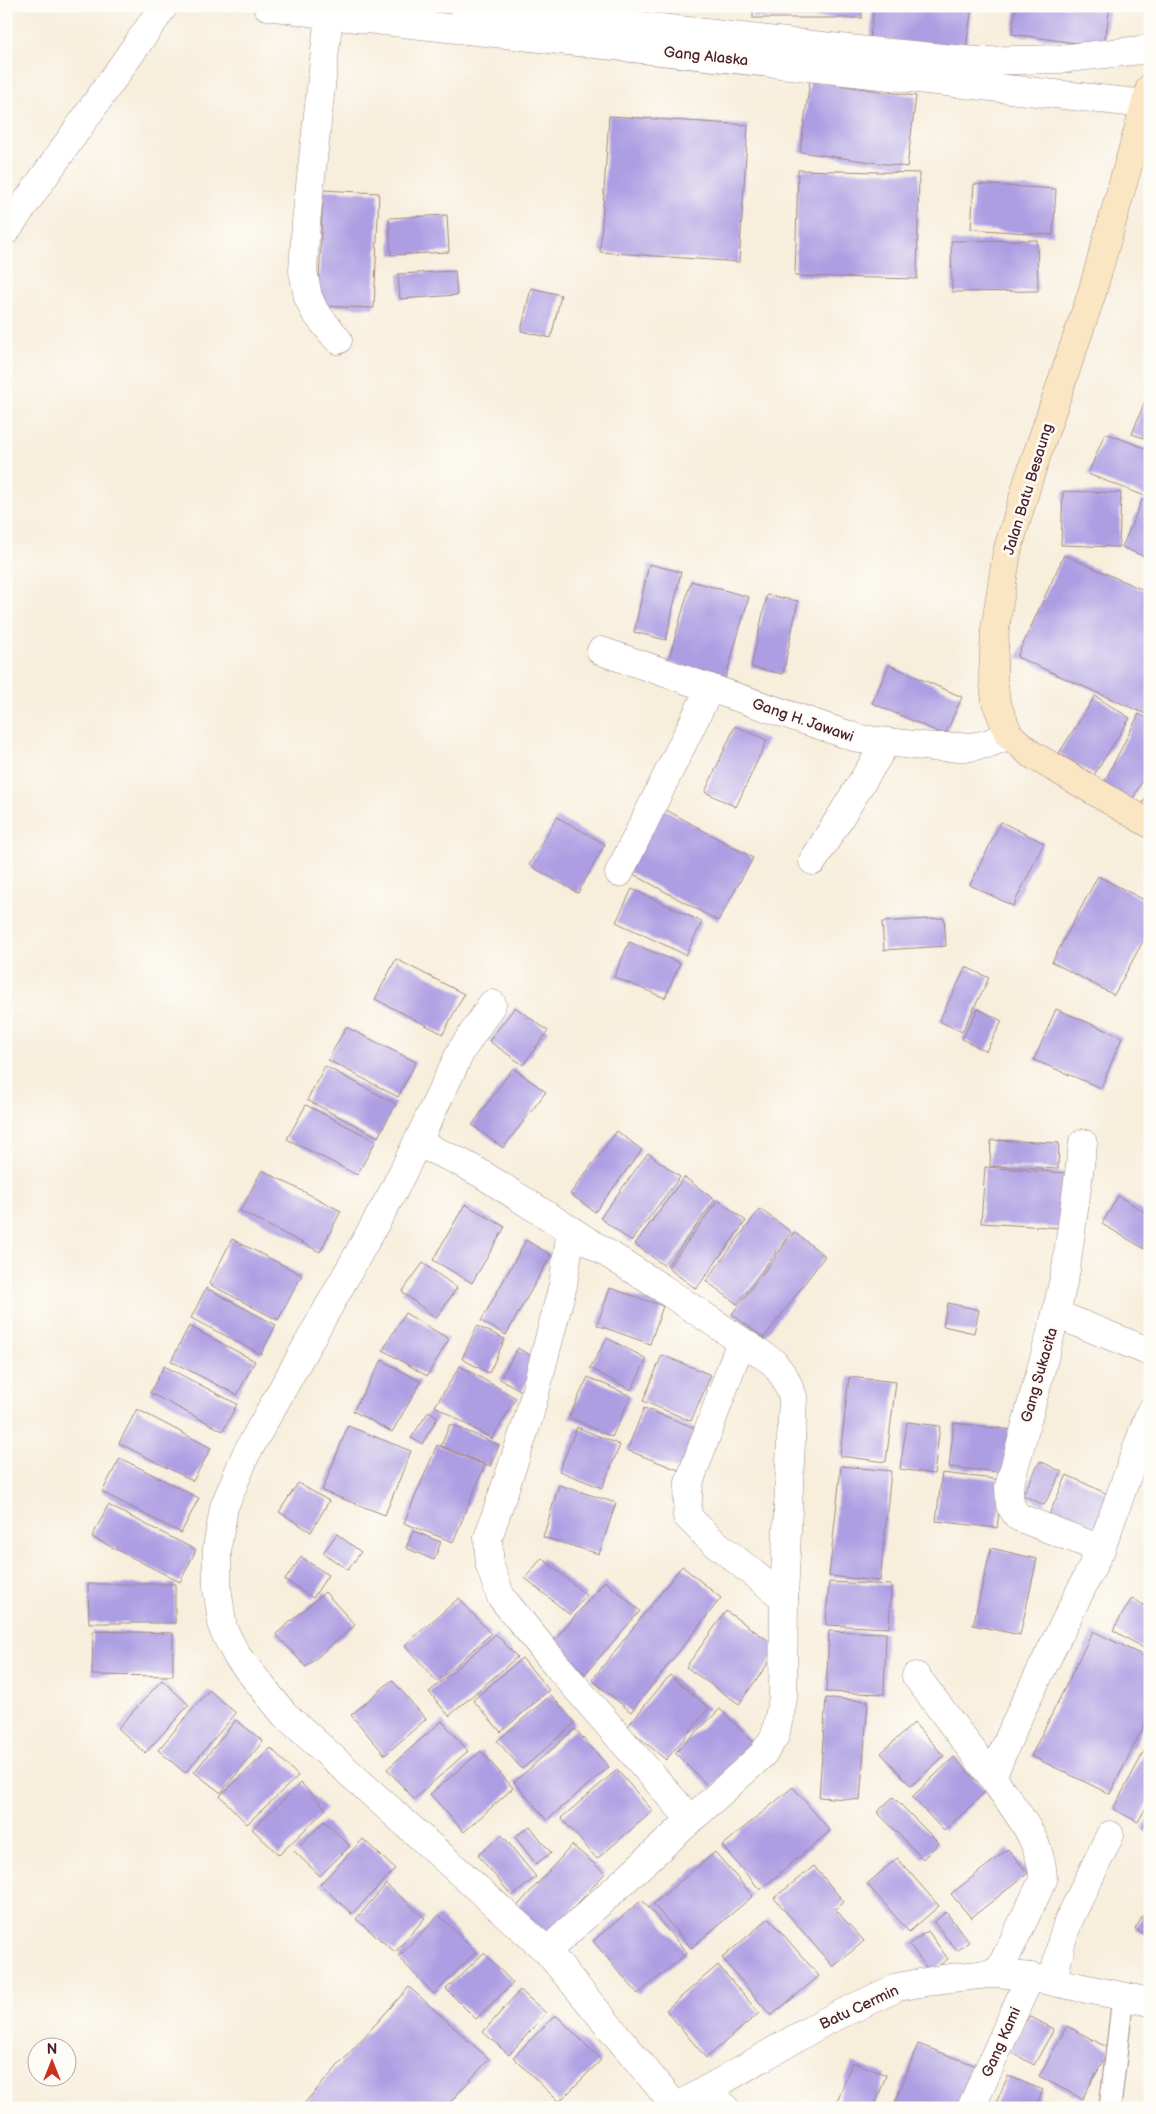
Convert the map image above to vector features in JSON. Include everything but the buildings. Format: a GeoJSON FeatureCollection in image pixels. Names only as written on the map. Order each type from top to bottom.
{"type":"FeatureCollection","features":[{"type":"Feature","properties":{"kind":"street"},"geometry":{"type":"LineString","coordinates":[[6,231],[164,6]]}},
{"type":"Feature","properties":{"kind":"street","name":"Gang Alaska"},"geometry":{"type":"LineString","coordinates":[[267,6],[329,15],[1148,96]]}},
{"type":"Feature","properties":{"kind":"street"},"geometry":{"type":"LineString","coordinates":[[463,6],[858,50],[976,61],[1059,59],[1150,49]]}},
{"type":"Feature","properties":{"kind":"street"},"geometry":{"type":"LineString","coordinates":[[329,15],[306,222],[304,271],[308,297],[315,312],[338,340]]}},
{"type":"Feature","properties":{"kind":"street","name":"Jalan Batu Besaung"},"geometry":{"type":"LineString","coordinates":[[1148,96],[1091,296],[1029,478],[1007,552],[995,629],[993,675],[996,702],[1009,735],[1030,754],[1150,824]]}},
{"type":"Feature","properties":{"kind":"street","name":"Gang H. Jawawi"},"geometry":{"type":"LineString","coordinates":[[601,651],[860,739],[932,747],[970,747],[988,744],[1009,735]]}},
{"type":"Feature","properties":{"kind":"street"},"geometry":{"type":"LineString","coordinates":[[619,873],[710,688]]}},
{"type":"Feature","properties":{"kind":"street"},"geometry":{"type":"LineString","coordinates":[[813,861],[886,743]]}},
{"type":"Feature","properties":{"kind":"street"},"geometry":{"type":"LineString","coordinates":[[492,1004],[461,1051],[393,1192],[246,1454],[234,1481],[224,1507],[217,1548],[217,1588],[223,1629],[238,1656],[284,1714],[547,1951],[676,2107]]}},
{"type":"Feature","properties":{"kind":"street"},"geometry":{"type":"LineString","coordinates":[[417,1143],[466,1165],[572,1230],[773,1362],[785,1378],[793,1397],[784,1598],[783,1698],[775,1736],[762,1754],[547,1951]]}},
{"type":"Feature","properties":{"kind":"street","name":"Gang Sukacita"},"geometry":{"type":"LineString","coordinates":[[1083,1143],[1066,1269],[1056,1314],[1009,1487],[1010,1505],[1018,1517],[1101,1549]]}},
{"type":"Feature","properties":{"kind":"street"},"geometry":{"type":"LineString","coordinates":[[572,1230],[563,1285],[528,1420],[488,1538],[490,1566],[502,1597],[559,1668],[690,1819]]}},
{"type":"Feature","properties":{"kind":"street"},"geometry":{"type":"LineString","coordinates":[[1056,1314],[1150,1352]]}},
{"type":"Feature","properties":{"kind":"street"},"geometry":{"type":"LineString","coordinates":[[741,1341],[688,1483],[687,1516],[709,1538],[784,1598]]}},
{"type":"Feature","properties":{"kind":"street"},"geometry":{"type":"LineString","coordinates":[[992,1777],[1020,1713],[1101,1549],[1150,1412]]}},
{"type":"Feature","properties":{"kind":"street"},"geometry":{"type":"LineString","coordinates":[[916,1676],[992,1777],[1034,1839],[1043,1867],[1043,1880],[998,1973]]}},
{"type":"Feature","properties":{"kind":"street","name":"Gang Kami"},"geometry":{"type":"LineString","coordinates":[[971,2108],[1062,1940],[1068,1922],[1110,1836]]}},
{"type":"Feature","properties":{"kind":"street","name":"Batu Cermin"},"geometry":{"type":"LineString","coordinates":[[676,2107],[716,2098],[824,2022],[898,1987],[942,1978],[998,1973],[1041,1979],[1150,2002]]}},
{"type":"Feature","properties":{"kind":"lane"},"geometry":{"type":"LineString","coordinates":[[1110,2108],[1123,1996]]}}]}
